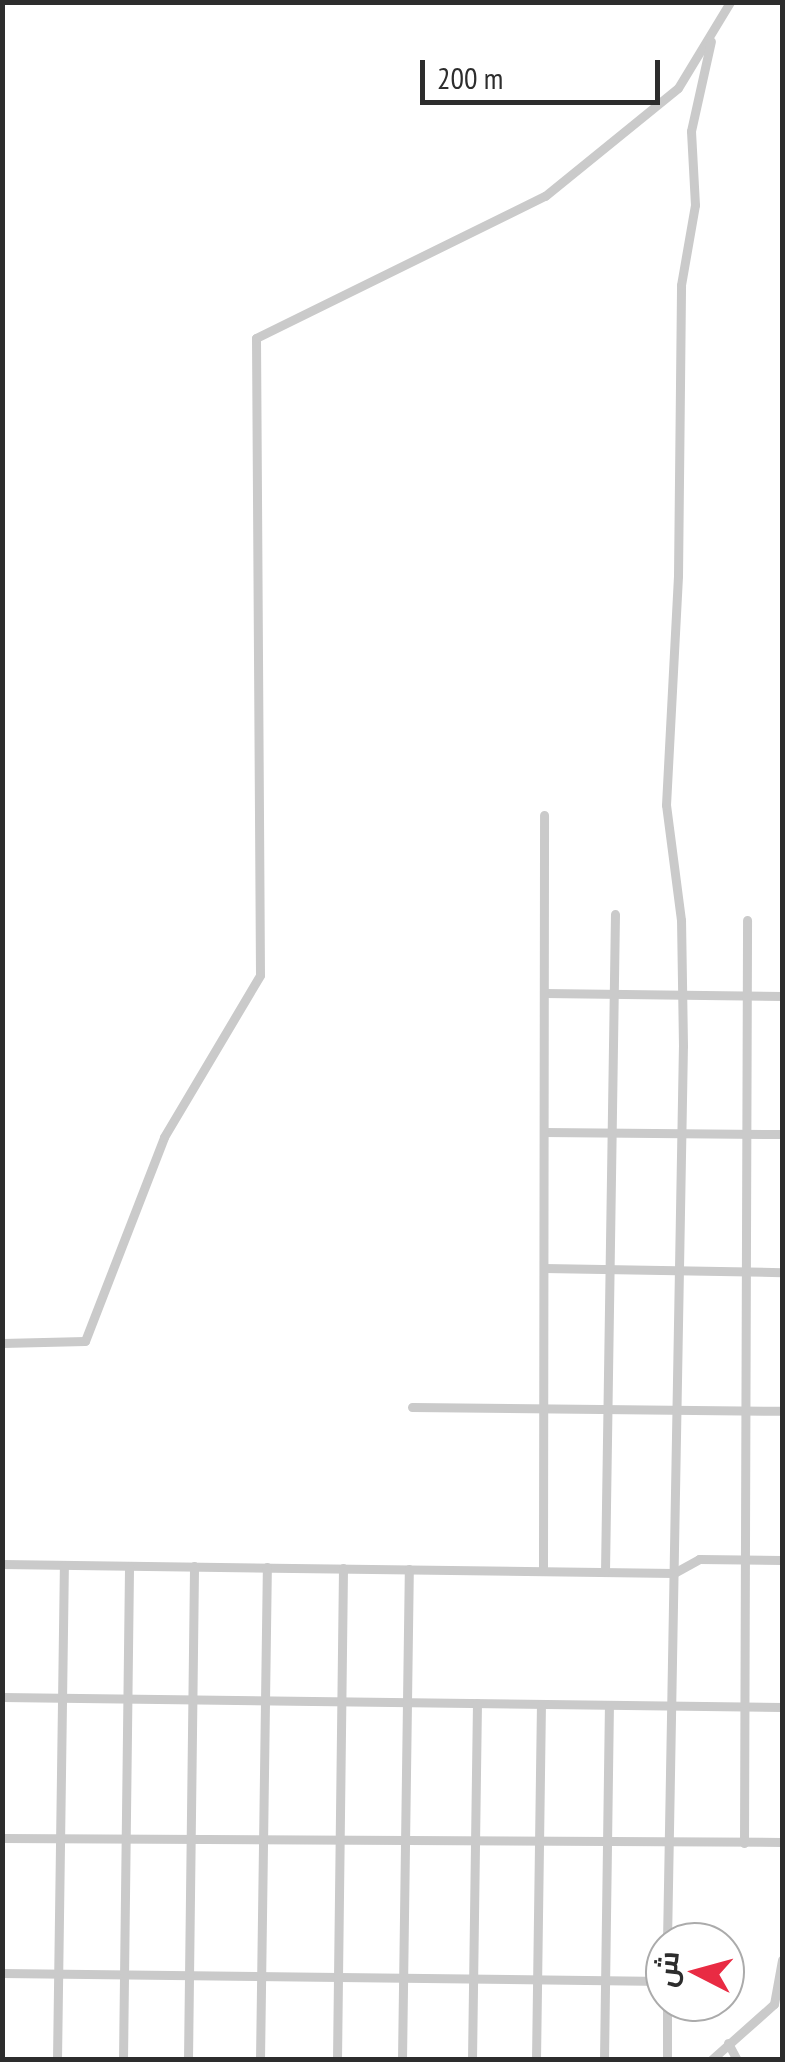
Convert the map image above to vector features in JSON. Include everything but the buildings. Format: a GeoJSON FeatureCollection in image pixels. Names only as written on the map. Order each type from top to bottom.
{"type":"FeatureCollection","features":[{"type":"Feature","properties":{"kind":"street"},"geometry":{"type":"LineString","coordinates":[[2,1343],[85,1341],[164,1137],[260,975],[256,338],[545,196],[678,88],[710,41],[730,2]]}},
{"type":"Feature","properties":{"kind":"street"},"geometry":{"type":"LineString","coordinates":[[667,1922],[682,920],[666,805],[678,576],[681,285],[695,206],[691,131],[710,41]]}},
{"type":"Feature","properties":{"kind":"street"},"geometry":{"type":"LineString","coordinates":[[543,1571],[544,815]]}},
{"type":"Feature","properties":{"kind":"street"},"geometry":{"type":"LineString","coordinates":[[604,1572],[605,1270],[615,914]]}},
{"type":"Feature","properties":{"kind":"street"},"geometry":{"type":"LineString","coordinates":[[744,1843],[747,920]]}},
{"type":"Feature","properties":{"kind":"street"},"geometry":{"type":"LineString","coordinates":[[544,993],[782,996]]}},
{"type":"Feature","properties":{"kind":"street"},"geometry":{"type":"LineString","coordinates":[[544,1132],[782,1134]]}},
{"type":"Feature","properties":{"kind":"street"},"geometry":{"type":"LineString","coordinates":[[544,1268],[782,1272]]}},
{"type":"Feature","properties":{"kind":"street"},"geometry":{"type":"LineString","coordinates":[[412,1408],[677,1407],[782,1411]]}},
{"type":"Feature","properties":{"kind":"street"},"geometry":{"type":"LineString","coordinates":[[2,1564],[674,1572],[699,1560],[782,1560]]}},
{"type":"Feature","properties":{"kind":"street"},"geometry":{"type":"LineString","coordinates":[[57,2060],[64,1565]]}},
{"type":"Feature","properties":{"kind":"street"},"geometry":{"type":"LineString","coordinates":[[123,2060],[129,1566]]}},
{"type":"Feature","properties":{"kind":"street"},"geometry":{"type":"LineString","coordinates":[[188,2060],[194,1566]]}},
{"type":"Feature","properties":{"kind":"street"},"geometry":{"type":"LineString","coordinates":[[260,2060],[267,1567]]}},
{"type":"Feature","properties":{"kind":"street"},"geometry":{"type":"LineString","coordinates":[[336,2060],[343,1568]]}},
{"type":"Feature","properties":{"kind":"street"},"geometry":{"type":"LineString","coordinates":[[402,2060],[409,1569]]}},
{"type":"Feature","properties":{"kind":"street"},"geometry":{"type":"LineString","coordinates":[[2,1698],[782,1707]]}},
{"type":"Feature","properties":{"kind":"street"},"geometry":{"type":"LineString","coordinates":[[472,2060],[477,1704]]}},
{"type":"Feature","properties":{"kind":"street"},"geometry":{"type":"LineString","coordinates":[[536,2060],[541,1704]]}},
{"type":"Feature","properties":{"kind":"street"},"geometry":{"type":"LineString","coordinates":[[604,2060],[609,1705]]}},
{"type":"Feature","properties":{"kind":"street"},"geometry":{"type":"LineString","coordinates":[[2,1838],[669,1846],[782,1842]]}},
{"type":"Feature","properties":{"kind":"street"},"geometry":{"type":"LineString","coordinates":[[711,2060],[774,2004],[782,1960]]}},
{"type":"Feature","properties":{"kind":"street"},"geometry":{"type":"LineString","coordinates":[[2,1972],[645,1980]]}},
{"type":"Feature","properties":{"kind":"street"},"geometry":{"type":"LineString","coordinates":[[667,2022],[667,2060]]}},
{"type":"Feature","properties":{"kind":"street"},"geometry":{"type":"LineString","coordinates":[[728,2043],[737,2060]]}}]}
